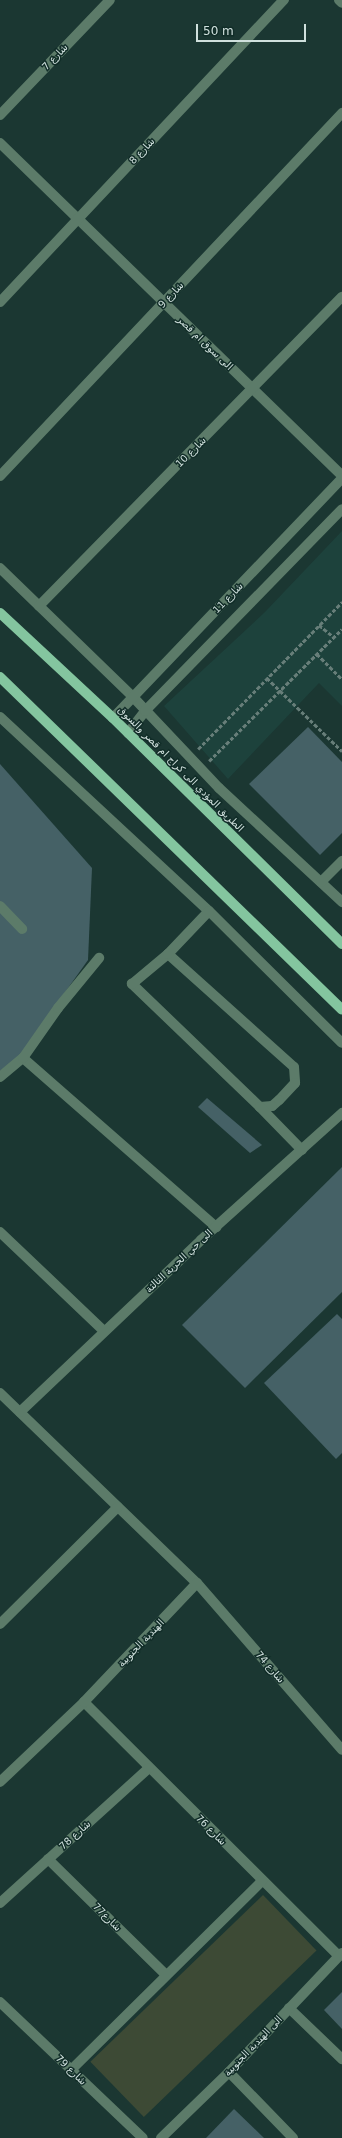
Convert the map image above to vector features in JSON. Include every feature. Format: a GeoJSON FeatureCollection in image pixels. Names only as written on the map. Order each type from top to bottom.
{"type":"FeatureCollection","features":[{"type":"Feature","properties":{"kind":"main road","name":"الطريق المؤدي الى كراج ام قصر والسوق"},"geometry":{"type":"LineString","coordinates":[[0,613],[128,732],[342,944]]}},
{"type":"Feature","properties":{"kind":"main road"},"geometry":{"type":"LineString","coordinates":[[0,677],[342,1010]]}},
{"type":"Feature","properties":{"kind":"street","name":"شارع 7"},"geometry":{"type":"LineString","coordinates":[[0,115],[110,0]]}},
{"type":"Feature","properties":{"kind":"street","name":"شارع 8"},"geometry":{"type":"LineString","coordinates":[[0,302],[284,0]]}},
{"type":"Feature","properties":{"kind":"street"},"geometry":{"type":"LineString","coordinates":[[339,0],[342,3]]}},
{"type":"Feature","properties":{"kind":"street","name":"شارع 9"},"geometry":{"type":"LineString","coordinates":[[0,476],[342,113]]}},
{"type":"Feature","properties":{"kind":"street","name":"الى سوق ام قصر"},"geometry":{"type":"LineString","coordinates":[[0,143],[77,220],[164,302],[342,477]]}},
{"type":"Feature","properties":{"kind":"street","name":"شارع 10"},"geometry":{"type":"LineString","coordinates":[[39,606],[253,390],[342,297]]}},
{"type":"Feature","properties":{"kind":"street","name":"شارع 11"},"geometry":{"type":"LineString","coordinates":[[113,718],[342,477]]}},
{"type":"Feature","properties":{"kind":"street","name":"شارع 11"},"geometry":{"type":"LineString","coordinates":[[128,732],[145,711],[342,508]]}},
{"type":"Feature","properties":{"kind":"street"},"geometry":{"type":"LineString","coordinates":[[0,568],[133,698],[219,788],[342,902]]}},
{"type":"Feature","properties":{"kind":"street"},"geometry":{"type":"LineString","coordinates":[[0,717],[209,911],[342,1043]]}},
{"type":"Feature","properties":{"kind":"street"},"geometry":{"type":"LineString","coordinates":[[321,882],[342,861]]}},
{"type":"Feature","properties":{"kind":"street"},"geometry":{"type":"LineString","coordinates":[[0,906],[22,929]]}},
{"type":"Feature","properties":{"kind":"street"},"geometry":{"type":"LineString","coordinates":[[209,911],[168,954],[132,984],[260,1107],[302,1150]]}},
{"type":"Feature","properties":{"kind":"street"},"geometry":{"type":"LineString","coordinates":[[168,954],[294,1067],[295,1083],[272,1106],[260,1107]]}},
{"type":"Feature","properties":{"kind":"street"},"geometry":{"type":"LineString","coordinates":[[0,1077],[23,1058],[58,1008],[98,958]]}},
{"type":"Feature","properties":{"kind":"street"},"geometry":{"type":"LineString","coordinates":[[23,1058],[216,1227]]}},
{"type":"Feature","properties":{"kind":"street","name":"الى حي الحرية الثالثة"},"geometry":{"type":"LineString","coordinates":[[20,1412],[104,1331],[216,1227],[342,1113]]}},
{"type":"Feature","properties":{"kind":"street"},"geometry":{"type":"LineString","coordinates":[[0,1232],[104,1331]]}},
{"type":"Feature","properties":{"kind":"street","name":"شارع 74"},"geometry":{"type":"LineString","coordinates":[[0,1393],[197,1583],[342,1750]]}},
{"type":"Feature","properties":{"kind":"street"},"geometry":{"type":"LineString","coordinates":[[0,1624],[118,1507]]}},
{"type":"Feature","properties":{"kind":"street","name":"الهندية الجنوبية"},"geometry":{"type":"LineString","coordinates":[[0,1782],[84,1702],[197,1583]]}},
{"type":"Feature","properties":{"kind":"street","name":"شارع 76"},"geometry":{"type":"LineString","coordinates":[[84,1702],[262,1881],[340,1954]]}},
{"type":"Feature","properties":{"kind":"street","name":"شارع 78"},"geometry":{"type":"LineString","coordinates":[[0,1903],[149,1768]]}},
{"type":"Feature","properties":{"kind":"street","name":"شارع77"},"geometry":{"type":"LineString","coordinates":[[48,1859],[166,1976]]}},
{"type":"Feature","properties":{"kind":"street"},"geometry":{"type":"LineString","coordinates":[[71,2070],[262,1881]]}},
{"type":"Feature","properties":{"kind":"street","name":"الى الهندية الجنوبية"},"geometry":{"type":"LineString","coordinates":[[161,2138],[228,2072],[340,1954]]}},
{"type":"Feature","properties":{"kind":"street","name":"شارع 79"},"geometry":{"type":"LineString","coordinates":[[0,2002],[142,2138]]}},
{"type":"Feature","properties":{"kind":"street"},"geometry":{"type":"LineString","coordinates":[[289,2008],[342,2059]]}},
{"type":"Feature","properties":{"kind":"street"},"geometry":{"type":"LineString","coordinates":[[228,2072],[293,2138]]}},
{"type":"Feature","properties":{"kind":"path"},"geometry":{"type":"LineString","coordinates":[[197,749],[342,602]]}},
{"type":"Feature","properties":{"kind":"path"},"geometry":{"type":"LineString","coordinates":[[319,625],[334,637]]}},
{"type":"Feature","properties":{"kind":"path"},"geometry":{"type":"LineString","coordinates":[[209,761],[342,629]]}},
{"type":"Feature","properties":{"kind":"path"},"geometry":{"type":"LineString","coordinates":[[317,654],[342,679]]}},
{"type":"Feature","properties":{"kind":"path"},"geometry":{"type":"LineString","coordinates":[[267,678],[342,751]]}},
{"type":"Feature","properties":{"kind":"shaded area"},"geometry":{"type":"Polygon","coordinates":[[[342,531],[342,706],[319,683],[228,779],[164,706],[265,612],[342,531]]]}},
{"type":"Feature","properties":{"kind":"shaded area"},"geometry":{"type":"Polygon","coordinates":[[[263,1895],[316,1950],[144,2117],[90,2062],[263,1895]]]}},
{"type":"Feature","properties":{"kind":"building"},"geometry":{"type":"Polygon","coordinates":[[[308,727],[342,762],[342,833],[320,855],[249,784],[308,727]]]}},
{"type":"Feature","properties":{"kind":"building"},"geometry":{"type":"Polygon","coordinates":[[[0,764],[92,868],[88,960],[19,1057],[0,1071],[0,764]]]}},
{"type":"Feature","properties":{"kind":"building"},"geometry":{"type":"Polygon","coordinates":[[[207,1098],[262,1145],[250,1153],[198,1107],[207,1098]]]}},
{"type":"Feature","properties":{"kind":"building"},"geometry":{"type":"Polygon","coordinates":[[[342,1167],[342,1292],[245,1388],[182,1325],[342,1167]]]}},
{"type":"Feature","properties":{"kind":"building"},"geometry":{"type":"Polygon","coordinates":[[[337,1314],[342,1319],[342,1453],[336,1459],[264,1383],[337,1314]]]}},
{"type":"Feature","properties":{"kind":"building"},"geometry":{"type":"Polygon","coordinates":[[[342,1992],[342,2029],[324,2010],[342,1992]]]}},
{"type":"Feature","properties":{"kind":"building"},"geometry":{"type":"Polygon","coordinates":[[[234,2109],[264,2138],[206,2138],[234,2109]]]}}]}
